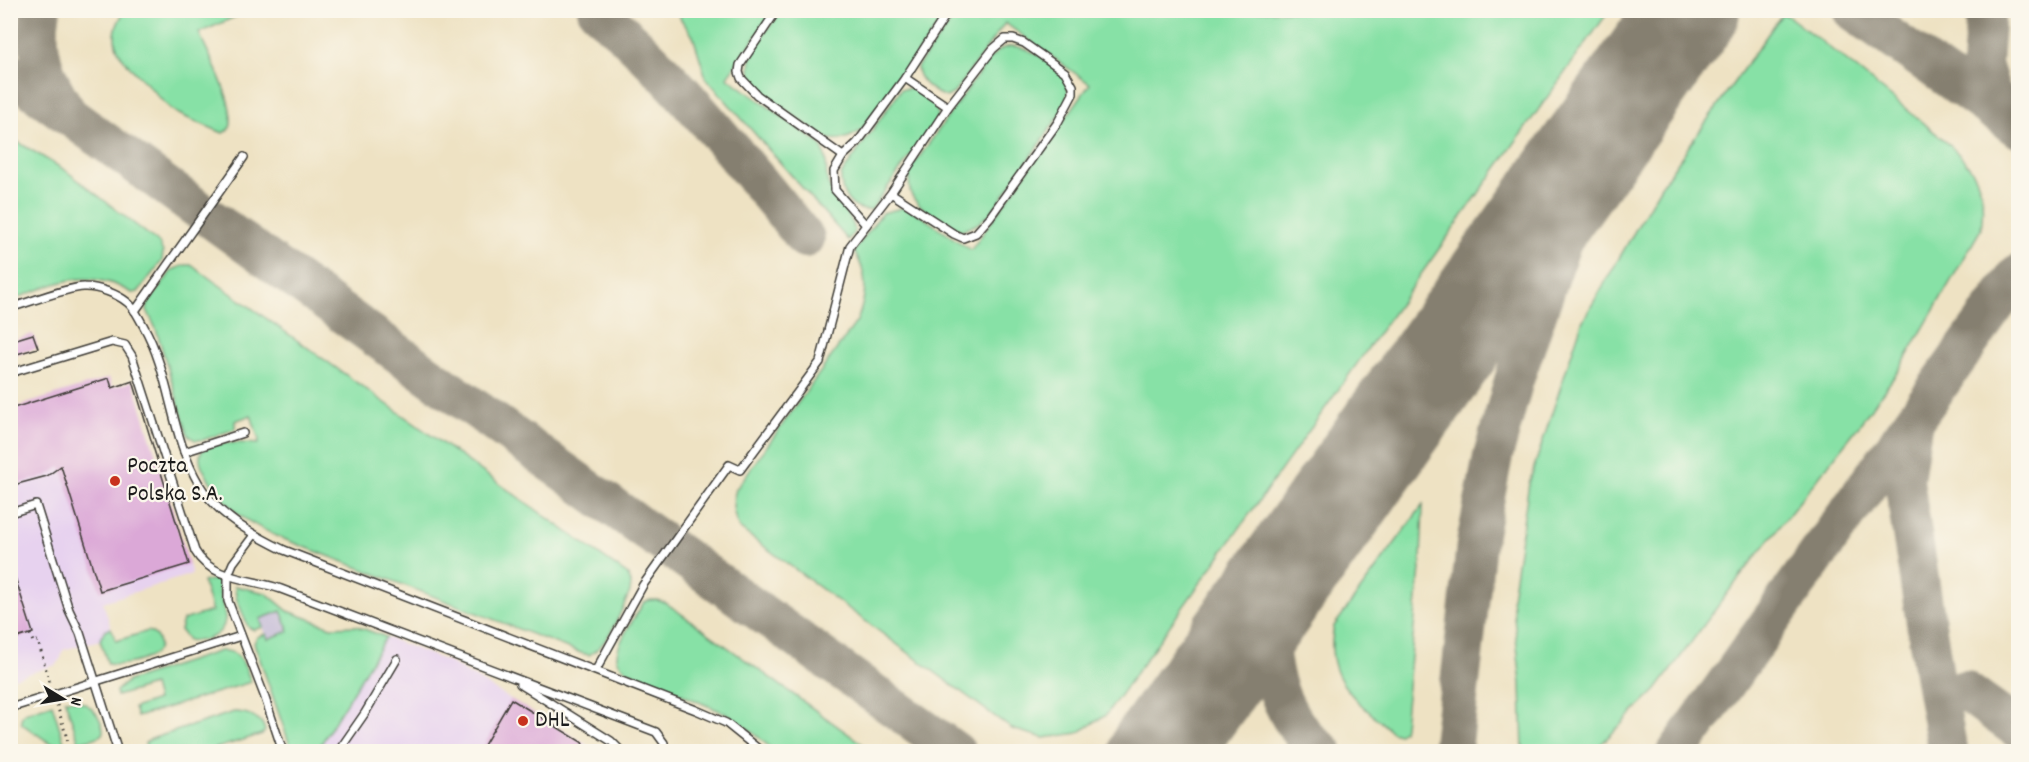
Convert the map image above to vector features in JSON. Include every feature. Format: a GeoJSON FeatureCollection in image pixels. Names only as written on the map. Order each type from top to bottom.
{"type":"FeatureCollection","features":[{"type":"Feature","properties":{"kind":"lane"},"geometry":{"type":"LineString","coordinates":[[777,10],[740,65],[741,78],[757,95],[843,156]]}},
{"type":"Feature","properties":{"kind":"lane"},"geometry":{"type":"LineString","coordinates":[[866,225],[835,190],[834,171],[843,156],[857,143],[905,78],[949,10]]}},
{"type":"Feature","properties":{"kind":"lane"},"geometry":{"type":"LineString","coordinates":[[596,670],[630,606],[676,537],[729,465],[740,470],[820,362],[850,246],[891,193],[948,107],[993,49],[1005,39],[1013,39],[1024,43],[1065,72],[1073,86],[1071,99],[1058,122],[976,233],[963,238],[954,234],[891,193]]}},
{"type":"Feature","properties":{"kind":"lane"},"geometry":{"type":"LineString","coordinates":[[905,78],[948,107]]}},
{"type":"Feature","properties":{"kind":"lane"},"geometry":{"type":"LineString","coordinates":[[135,311],[244,157]]}},
{"type":"Feature","properties":{"kind":"lane"},"geometry":{"type":"LineString","coordinates":[[10,308],[84,286],[107,291],[127,302],[135,311],[151,340],[184,452],[200,486],[214,504],[254,535],[284,550],[596,670],[726,723],[762,752]]}},
{"type":"Feature","properties":{"kind":"lane"},"geometry":{"type":"LineString","coordinates":[[10,372],[112,342],[120,343],[128,348],[132,356],[195,551],[210,569],[281,590],[656,732],[664,743],[665,752]]}},
{"type":"Feature","properties":{"kind":"lane"},"geometry":{"type":"LineString","coordinates":[[184,452],[243,433]]}},
{"type":"Feature","properties":{"kind":"lane"},"geometry":{"type":"LineString","coordinates":[[10,513],[36,505],[118,752]]}},
{"type":"Feature","properties":{"kind":"lane"},"geometry":{"type":"LineString","coordinates":[[254,535],[228,575],[228,601],[264,694],[283,752]]}},
{"type":"Feature","properties":{"kind":"lane"},"geometry":{"type":"LineString","coordinates":[[10,708],[241,636]]}},
{"type":"Feature","properties":{"kind":"lane"},"geometry":{"type":"LineString","coordinates":[[338,752],[397,659]]}},
{"type":"Feature","properties":{"kind":"lane"},"geometry":{"type":"LineString","coordinates":[[508,676],[611,741],[622,752]]}},
{"type":"Feature","properties":{"kind":"shaded area"},"geometry":{"type":"Polygon","coordinates":[[[109,378],[112,387],[133,381],[192,574],[103,602],[111,628],[105,630],[100,640],[63,650],[56,665],[11,679],[11,409],[109,378]]]}},
{"type":"Feature","properties":{"kind":"shaded area"},"geometry":{"type":"Polygon","coordinates":[[[281,611],[289,631],[268,640],[260,619],[281,611]]]}},
{"type":"Feature","properties":{"kind":"shaded area"},"geometry":{"type":"Polygon","coordinates":[[[386,637],[449,662],[597,751],[317,752],[386,637]]]}},
{"type":"Feature","properties":{"kind":"green space"},"geometry":{"type":"Polygon","coordinates":[[[126,10],[248,11],[199,33],[228,102],[231,123],[227,130],[223,133],[175,112],[124,60],[115,42],[115,32],[126,10]]]}},
{"type":"Feature","properties":{"kind":"green space"},"geometry":{"type":"Polygon","coordinates":[[[679,11],[774,11],[727,77],[820,144],[825,156],[829,186],[853,224],[855,231],[848,240],[706,78],[693,36],[680,18],[679,11]]]}},
{"type":"Feature","properties":{"kind":"green space"},"geometry":{"type":"Polygon","coordinates":[[[782,11],[944,11],[940,23],[861,131],[835,140],[825,138],[756,89],[751,77],[750,67],[756,47],[782,11]]]}},
{"type":"Feature","properties":{"kind":"green space"},"geometry":{"type":"Polygon","coordinates":[[[959,11],[1609,11],[1106,715],[1078,733],[1044,738],[1012,729],[739,528],[733,509],[736,489],[857,321],[865,285],[862,268],[854,251],[882,213],[909,208],[971,250],[1090,84],[1005,23],[954,93],[947,97],[937,93],[923,82],[917,67],[959,11]]]}},
{"type":"Feature","properties":{"kind":"green space"},"geometry":{"type":"Polygon","coordinates":[[[1782,14],[1788,16],[1853,66],[1959,154],[1978,182],[1982,205],[1981,229],[1899,370],[1656,690],[1594,751],[1523,751],[1521,684],[1512,598],[1529,483],[1582,322],[1661,186],[1782,14]]]}},
{"type":"Feature","properties":{"kind":"green space"},"geometry":{"type":"Polygon","coordinates":[[[1011,46],[1035,53],[1059,70],[1067,84],[1067,98],[1062,112],[991,213],[977,224],[962,231],[934,216],[915,200],[909,188],[910,170],[989,59],[1001,49],[1011,46]]]}},
{"type":"Feature","properties":{"kind":"green space"},"geometry":{"type":"Polygon","coordinates":[[[914,88],[934,104],[938,118],[871,210],[857,208],[845,195],[841,175],[901,89],[914,88]]]}},
{"type":"Feature","properties":{"kind":"green space"},"geometry":{"type":"Polygon","coordinates":[[[11,138],[65,170],[159,243],[163,252],[162,261],[138,292],[132,293],[100,280],[85,279],[57,283],[11,300],[11,138]]]}},
{"type":"Feature","properties":{"kind":"green space"},"geometry":{"type":"Polygon","coordinates":[[[191,265],[628,575],[631,584],[630,592],[614,627],[603,643],[589,655],[581,653],[276,536],[236,512],[210,482],[201,463],[200,455],[203,450],[215,445],[258,444],[259,440],[251,415],[235,421],[235,429],[203,440],[195,440],[188,435],[156,329],[147,310],[148,304],[172,270],[191,265]]]}},
{"type":"Feature","properties":{"kind":"green space"},"geometry":{"type":"Polygon","coordinates":[[[1423,505],[1421,559],[1404,726],[1403,731],[1399,734],[1392,732],[1346,688],[1338,675],[1332,645],[1334,626],[1423,505]]]}},
{"type":"Feature","properties":{"kind":"green space"},"geometry":{"type":"Polygon","coordinates":[[[215,579],[219,583],[224,612],[223,626],[216,635],[211,637],[199,641],[188,640],[180,630],[183,620],[212,611],[203,582],[215,579]]]}},
{"type":"Feature","properties":{"kind":"green space"},"geometry":{"type":"Polygon","coordinates":[[[235,586],[266,593],[288,611],[331,627],[356,626],[386,637],[317,751],[292,751],[254,643],[257,637],[266,634],[268,639],[289,631],[281,611],[260,619],[263,627],[254,630],[248,627],[236,597],[235,586]]]}},
{"type":"Feature","properties":{"kind":"green space"},"geometry":{"type":"Polygon","coordinates":[[[650,600],[666,603],[872,751],[774,751],[729,715],[630,672],[620,664],[617,652],[644,602],[650,600]]]}},
{"type":"Feature","properties":{"kind":"green space"},"geometry":{"type":"Polygon","coordinates":[[[111,628],[116,641],[148,631],[158,639],[158,650],[151,656],[136,662],[108,664],[100,640],[105,630],[111,628]]]}},
{"type":"Feature","properties":{"kind":"green space"},"geometry":{"type":"Polygon","coordinates":[[[220,651],[233,653],[241,660],[251,682],[137,717],[134,708],[157,700],[153,685],[117,696],[116,691],[128,681],[220,651]]]}},
{"type":"Feature","properties":{"kind":"green space"},"geometry":{"type":"Polygon","coordinates":[[[65,700],[78,701],[93,710],[100,719],[102,734],[79,742],[65,700]]]}},
{"type":"Feature","properties":{"kind":"green space"},"geometry":{"type":"Polygon","coordinates":[[[52,704],[65,745],[50,743],[22,724],[21,719],[24,713],[52,704]]]}},
{"type":"Feature","properties":{"kind":"green space"},"geometry":{"type":"Polygon","coordinates":[[[234,712],[249,714],[261,722],[265,731],[262,734],[207,751],[147,751],[145,743],[151,739],[234,712]]]}},
{"type":"Feature","properties":{"kind":"building"},"geometry":{"type":"Polygon","coordinates":[[[33,334],[38,348],[10,356],[10,341],[33,334]]]}},
{"type":"Feature","properties":{"kind":"building","name":"Poczta Polska S.A."},"geometry":{"type":"Polygon","coordinates":[[[109,378],[112,388],[133,381],[189,564],[100,591],[61,466],[47,476],[10,486],[10,409],[109,378]]]}},
{"type":"Feature","properties":{"kind":"building"},"geometry":{"type":"Polygon","coordinates":[[[13,571],[33,633],[10,640],[10,572],[13,571]]]}},
{"type":"Feature","properties":{"kind":"building","name":"DHL"},"geometry":{"type":"Polygon","coordinates":[[[511,699],[583,743],[578,752],[480,752],[511,699]]]}},
{"type":"Feature","properties":{"kind":"taxiway"},"geometry":{"type":"LineString","coordinates":[[41,10],[40,51],[52,87],[66,111]]}},
{"type":"Feature","properties":{"kind":"taxiway"},"geometry":{"type":"LineString","coordinates":[[597,10],[681,91],[805,238]]}},
{"type":"Feature","properties":{"kind":"taxiway"},"geometry":{"type":"LineString","coordinates":[[1852,10],[2018,128]]}},
{"type":"Feature","properties":{"kind":"taxiway"},"geometry":{"type":"LineString","coordinates":[[1986,10],[1982,64],[1991,93],[2006,119]]}},
{"type":"Feature","properties":{"kind":"taxiway"},"geometry":{"type":"LineString","coordinates":[[1452,752],[1476,544],[1493,456],[1514,380],[1570,218],[1618,127],[1671,36]]}},
{"type":"Feature","properties":{"kind":"taxiway"},"geometry":{"type":"LineString","coordinates":[[10,73],[956,752]]}},
{"type":"Feature","properties":{"kind":"taxiway"},"geometry":{"type":"LineString","coordinates":[[1677,752],[2018,274]]}},
{"type":"Feature","properties":{"kind":"taxiway"},"geometry":{"type":"LineString","coordinates":[[1912,426],[1904,480],[1948,752]]}},
{"type":"Feature","properties":{"kind":"taxiway"},"geometry":{"type":"LineString","coordinates":[[1283,578],[1274,605],[1270,629],[1272,669],[1277,688],[1295,723],[1323,752]]}},
{"type":"Feature","properties":{"kind":"taxiway"},"geometry":{"type":"LineString","coordinates":[[1964,690],[2018,729]]}},
{"type":"Feature","properties":{"kind":"runway"},"geometry":{"type":"LineString","coordinates":[[1159,752],[1690,10]]}},
{"type":"Feature","properties":{"kind":"place","name":"Poczta Polska S.A."},"geometry":{"type":"Point","coordinates":[115,481]}},
{"type":"Feature","properties":{"kind":"place","name":"DHL"},"geometry":{"type":"Point","coordinates":[523,721]}}]}
